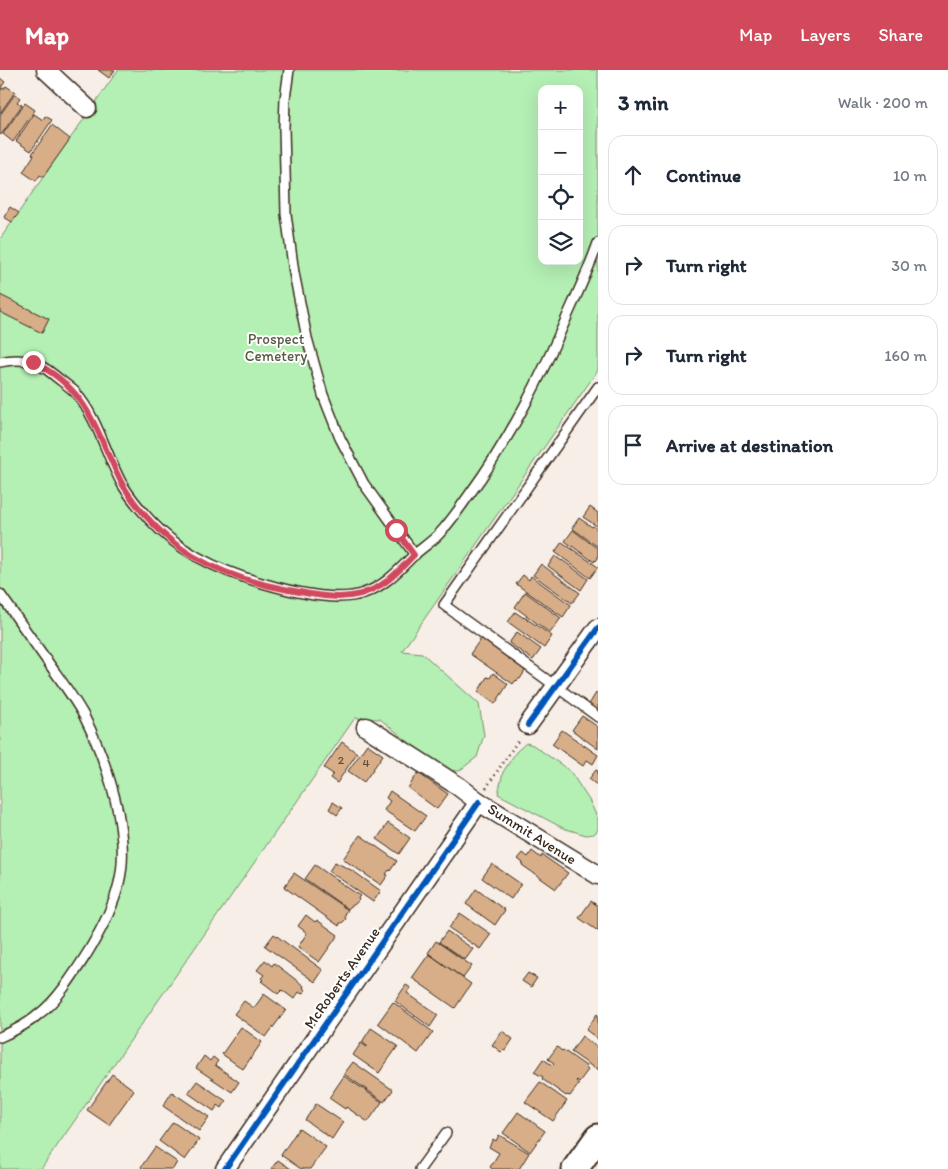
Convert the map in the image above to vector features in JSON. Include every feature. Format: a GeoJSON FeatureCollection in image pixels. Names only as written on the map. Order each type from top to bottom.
{"type":"FeatureCollection","features":[{"type":"Feature","properties":{"kind":"street"},"geometry":{"type":"LineString","coordinates":[[46,70],[87,108]]}},
{"type":"Feature","properties":{"kind":"street"},"geometry":{"type":"LineString","coordinates":[[525,730],[598,628]]}},
{"type":"Feature","properties":{"kind":"street","name":"Summit Avenue"},"geometry":{"type":"LineString","coordinates":[[366,727],[458,786],[481,797],[598,875]]}},
{"type":"Feature","properties":{"kind":"street","name":"McRoberts Avenue"},"geometry":{"type":"LineString","coordinates":[[225,1169],[481,797]]}},
{"type":"Feature","properties":{"kind":"street"},"geometry":{"type":"LineString","coordinates":[[575,1169],[598,1137]]}},
{"type":"Feature","properties":{"kind":"lane"},"geometry":{"type":"LineString","coordinates":[[289,70],[284,127],[286,214],[294,273],[307,338],[323,395],[340,438],[364,484],[414,555]]}},
{"type":"Feature","properties":{"kind":"lane"},"geometry":{"type":"LineString","coordinates":[[0,362],[8,360],[33,362],[45,367],[75,392],[94,421],[124,487],[151,521],[167,537],[192,556],[217,568],[277,588],[340,598],[364,594],[381,585],[436,537],[486,473],[534,390],[598,243]]}},
{"type":"Feature","properties":{"kind":"lane"},"geometry":{"type":"LineString","coordinates":[[598,387],[444,606],[598,717]]}},
{"type":"Feature","properties":{"kind":"lane"},"geometry":{"type":"LineString","coordinates":[[0,594],[70,693],[94,737],[115,796],[121,828],[123,857],[119,885],[113,902],[102,926],[78,968],[41,1013],[26,1024],[0,1037]]}},
{"type":"Feature","properties":{"kind":"lane"},"geometry":{"type":"LineString","coordinates":[[420,1169],[446,1133]]}},
{"type":"Feature","properties":{"kind":"path"},"geometry":{"type":"LineString","coordinates":[[481,797],[525,730]]}},
{"type":"Feature","properties":{"kind":"green space","name":"Prospect Cemetery"},"geometry":{"type":"Polygon","coordinates":[[[118,70],[598,70],[598,370],[402,651],[422,653],[479,704],[484,735],[477,757],[459,771],[443,770],[380,719],[355,718],[41,1169],[0,1169],[0,239],[118,70]]]}},
{"type":"Feature","properties":{"kind":"green space"},"geometry":{"type":"Polygon","coordinates":[[[526,743],[533,745],[570,771],[589,800],[598,819],[598,830],[594,834],[586,835],[563,828],[498,794],[503,772],[516,752],[526,743]]]}},
{"type":"Feature","properties":{"kind":"building"},"geometry":{"type":"Polygon","coordinates":[[[98,70],[115,70],[109,78],[98,70]]]}},
{"type":"Feature","properties":{"kind":"building"},"geometry":{"type":"Polygon","coordinates":[[[0,78],[5,82],[0,89],[0,78]]]}},
{"type":"Feature","properties":{"kind":"building"},"geometry":{"type":"Polygon","coordinates":[[[6,86],[15,92],[0,113],[0,92],[6,86]]]}},
{"type":"Feature","properties":{"kind":"building"},"geometry":{"type":"Polygon","coordinates":[[[15,94],[20,98],[17,102],[22,105],[1,135],[0,115],[15,94]]]}},
{"type":"Feature","properties":{"kind":"building"},"geometry":{"type":"Polygon","coordinates":[[[25,103],[35,110],[13,142],[3,134],[25,103]]]}},
{"type":"Feature","properties":{"kind":"building"},"geometry":{"type":"Polygon","coordinates":[[[34,114],[43,120],[45,116],[52,120],[31,151],[16,141],[34,114]]]}},
{"type":"Feature","properties":{"kind":"building"},"geometry":{"type":"Polygon","coordinates":[[[52,125],[70,139],[43,177],[40,175],[36,181],[23,172],[34,155],[32,154],[52,125]]]}},
{"type":"Feature","properties":{"kind":"building"},"geometry":{"type":"Polygon","coordinates":[[[10,207],[19,213],[12,222],[4,217],[10,207]]]}},
{"type":"Feature","properties":{"kind":"building"},"geometry":{"type":"Polygon","coordinates":[[[0,295],[49,319],[42,333],[0,312],[0,295]]]}},
{"type":"Feature","properties":{"kind":"building"},"geometry":{"type":"Polygon","coordinates":[[[590,507],[598,513],[598,527],[583,517],[590,507]]]}},
{"type":"Feature","properties":{"kind":"building"},"geometry":{"type":"Polygon","coordinates":[[[579,518],[598,530],[598,547],[572,528],[579,518]]]}},
{"type":"Feature","properties":{"kind":"building"},"geometry":{"type":"Polygon","coordinates":[[[573,530],[598,549],[596,561],[594,562],[565,541],[573,530]]]}},
{"type":"Feature","properties":{"kind":"building"},"geometry":{"type":"Polygon","coordinates":[[[562,542],[598,567],[590,578],[555,552],[562,542]]]}},
{"type":"Feature","properties":{"kind":"building"},"geometry":{"type":"Polygon","coordinates":[[[555,556],[588,579],[581,590],[548,566],[555,556]]]}},
{"type":"Feature","properties":{"kind":"building"},"geometry":{"type":"Polygon","coordinates":[[[541,564],[580,593],[572,603],[533,575],[541,564]]]}},
{"type":"Feature","properties":{"kind":"building"},"geometry":{"type":"Polygon","coordinates":[[[523,575],[529,580],[531,576],[571,605],[563,617],[516,584],[523,575]]]}},
{"type":"Feature","properties":{"kind":"building"},"geometry":{"type":"Polygon","coordinates":[[[525,592],[561,618],[550,633],[515,607],[525,592]]]}},
{"type":"Feature","properties":{"kind":"building"},"geometry":{"type":"Polygon","coordinates":[[[515,612],[552,636],[544,648],[508,622],[515,612]]]}},
{"type":"Feature","properties":{"kind":"building"},"geometry":{"type":"Polygon","coordinates":[[[517,632],[541,649],[533,660],[509,643],[517,632]]]}},
{"type":"Feature","properties":{"kind":"building"},"geometry":{"type":"Polygon","coordinates":[[[482,637],[526,668],[520,679],[516,680],[513,684],[470,654],[482,637]]]}},
{"type":"Feature","properties":{"kind":"building"},"geometry":{"type":"Polygon","coordinates":[[[493,673],[508,684],[495,704],[478,692],[487,677],[490,678],[493,673]]]}},
{"type":"Feature","properties":{"kind":"building"},"geometry":{"type":"Polygon","coordinates":[[[596,693],[598,694],[598,713],[588,706],[596,693]]]}},
{"type":"Feature","properties":{"kind":"building"},"geometry":{"type":"Polygon","coordinates":[[[582,716],[598,727],[598,749],[572,730],[582,716]]]}},
{"type":"Feature","properties":{"kind":"building"},"geometry":{"type":"Polygon","coordinates":[[[562,730],[598,755],[593,764],[587,760],[583,766],[552,744],[562,730]]]}},
{"type":"Feature","properties":{"kind":"building"},"geometry":{"type":"Polygon","coordinates":[[[342,742],[357,753],[337,783],[330,778],[333,774],[324,768],[342,742]]]}},
{"type":"Feature","properties":{"kind":"building"},"geometry":{"type":"Polygon","coordinates":[[[367,744],[383,755],[364,782],[348,771],[367,744]]]}},
{"type":"Feature","properties":{"kind":"building"},"geometry":{"type":"Polygon","coordinates":[[[596,770],[598,771],[598,786],[589,779],[596,770]]]}},
{"type":"Feature","properties":{"kind":"building"},"geometry":{"type":"Polygon","coordinates":[[[418,773],[448,794],[437,809],[408,788],[418,773]]]}},
{"type":"Feature","properties":{"kind":"building"},"geometry":{"type":"Polygon","coordinates":[[[390,791],[426,816],[415,831],[384,810],[390,801],[386,798],[390,791]]]}},
{"type":"Feature","properties":{"kind":"building"},"geometry":{"type":"Polygon","coordinates":[[[333,802],[342,808],[337,815],[329,809],[333,802]]]}},
{"type":"Feature","properties":{"kind":"building"},"geometry":{"type":"Polygon","coordinates":[[[388,823],[410,838],[399,854],[377,839],[388,823]]]}},
{"type":"Feature","properties":{"kind":"building"},"geometry":{"type":"Polygon","coordinates":[[[360,835],[397,861],[386,874],[388,875],[381,885],[343,859],[360,835]]]}},
{"type":"Feature","properties":{"kind":"building"},"geometry":{"type":"Polygon","coordinates":[[[532,851],[541,858],[542,855],[568,873],[556,889],[522,865],[523,863],[518,859],[523,853],[528,857],[532,851]]]}},
{"type":"Feature","properties":{"kind":"building"},"geometry":{"type":"Polygon","coordinates":[[[335,862],[353,871],[381,891],[373,902],[329,871],[335,862]]]}},
{"type":"Feature","properties":{"kind":"building"},"geometry":{"type":"Polygon","coordinates":[[[492,864],[521,884],[511,899],[482,878],[492,864]]]}},
{"type":"Feature","properties":{"kind":"building"},"geometry":{"type":"Polygon","coordinates":[[[315,865],[360,896],[359,900],[348,909],[305,879],[315,865]]]}},
{"type":"Feature","properties":{"kind":"building"},"geometry":{"type":"Polygon","coordinates":[[[294,873],[348,910],[345,914],[346,919],[339,926],[284,887],[294,873]]]}},
{"type":"Feature","properties":{"kind":"building"},"geometry":{"type":"Polygon","coordinates":[[[476,889],[505,910],[495,925],[466,904],[476,889]]]}},
{"type":"Feature","properties":{"kind":"building"},"geometry":{"type":"Polygon","coordinates":[[[591,901],[598,906],[598,931],[579,918],[591,901]]]}},
{"type":"Feature","properties":{"kind":"building"},"geometry":{"type":"Polygon","coordinates":[[[460,913],[491,934],[480,949],[449,928],[460,913]]]}},
{"type":"Feature","properties":{"kind":"building"},"geometry":{"type":"Polygon","coordinates":[[[306,915],[315,922],[317,920],[338,935],[319,962],[298,947],[307,933],[298,926],[306,915]]]}},
{"type":"Feature","properties":{"kind":"building"},"geometry":{"type":"Polygon","coordinates":[[[447,931],[473,949],[465,960],[439,942],[447,931]]]}},
{"type":"Feature","properties":{"kind":"building"},"geometry":{"type":"Polygon","coordinates":[[[274,934],[323,970],[315,982],[265,946],[274,934]]]}},
{"type":"Feature","properties":{"kind":"building"},"geometry":{"type":"Polygon","coordinates":[[[436,941],[472,966],[463,978],[428,953],[436,941]]]}},
{"type":"Feature","properties":{"kind":"building"},"geometry":{"type":"Polygon","coordinates":[[[429,954],[471,984],[455,1008],[412,978],[429,954]]]}},
{"type":"Feature","properties":{"kind":"building"},"geometry":{"type":"Polygon","coordinates":[[[265,960],[272,966],[274,963],[304,986],[303,988],[306,990],[302,994],[299,992],[294,999],[282,990],[278,994],[261,981],[264,975],[257,970],[265,960]]]}},
{"type":"Feature","properties":{"kind":"building"},"geometry":{"type":"Polygon","coordinates":[[[528,973],[537,978],[531,987],[522,981],[528,973]]]}},
{"type":"Feature","properties":{"kind":"building"},"geometry":{"type":"Polygon","coordinates":[[[406,985],[411,988],[407,993],[438,1015],[430,1027],[395,1001],[406,985]]]}},
{"type":"Feature","properties":{"kind":"building"},"geometry":{"type":"Polygon","coordinates":[[[264,994],[286,1010],[266,1037],[234,1014],[244,1001],[254,1008],[264,994]]]}},
{"type":"Feature","properties":{"kind":"building"},"geometry":{"type":"Polygon","coordinates":[[[393,1002],[433,1032],[418,1053],[378,1023],[393,1002]]]}},
{"type":"Feature","properties":{"kind":"building"},"geometry":{"type":"Polygon","coordinates":[[[598,1015],[598,1039],[586,1030],[598,1015]]]}},
{"type":"Feature","properties":{"kind":"building"},"geometry":{"type":"Polygon","coordinates":[[[241,1027],[262,1042],[243,1069],[222,1054],[241,1027]]]}},
{"type":"Feature","properties":{"kind":"building"},"geometry":{"type":"Polygon","coordinates":[[[371,1028],[398,1046],[379,1073],[353,1055],[361,1043],[367,1047],[362,1042],[371,1028]]]}},
{"type":"Feature","properties":{"kind":"building"},"geometry":{"type":"Polygon","coordinates":[[[502,1031],[513,1039],[505,1051],[501,1052],[492,1045],[502,1031]]]}},
{"type":"Feature","properties":{"kind":"building"},"geometry":{"type":"Polygon","coordinates":[[[582,1036],[598,1048],[597,1070],[571,1052],[582,1036]]]}},
{"type":"Feature","properties":{"kind":"building"},"geometry":{"type":"Polygon","coordinates":[[[557,1047],[586,1066],[588,1070],[579,1082],[576,1081],[579,1084],[570,1096],[566,1096],[534,1072],[543,1059],[552,1065],[554,1063],[548,1059],[557,1047]]]}},
{"type":"Feature","properties":{"kind":"building"},"geometry":{"type":"Polygon","coordinates":[[[204,1056],[210,1061],[213,1057],[218,1061],[215,1065],[239,1082],[232,1092],[196,1068],[204,1056]]]}},
{"type":"Feature","properties":{"kind":"building"},"geometry":{"type":"Polygon","coordinates":[[[353,1062],[393,1090],[384,1102],[344,1074],[353,1062]]]}},
{"type":"Feature","properties":{"kind":"building"},"geometry":{"type":"Polygon","coordinates":[[[112,1074],[134,1090],[109,1125],[87,1110],[112,1074]]]}},
{"type":"Feature","properties":{"kind":"building"},"geometry":{"type":"Polygon","coordinates":[[[344,1076],[382,1102],[368,1122],[329,1098],[344,1076]]]}},
{"type":"Feature","properties":{"kind":"building"},"geometry":{"type":"Polygon","coordinates":[[[197,1081],[226,1101],[222,1108],[218,1105],[214,1111],[188,1093],[197,1081]]]}},
{"type":"Feature","properties":{"kind":"building"},"geometry":{"type":"Polygon","coordinates":[[[540,1082],[567,1101],[553,1121],[525,1102],[540,1082]]]}},
{"type":"Feature","properties":{"kind":"building"},"geometry":{"type":"Polygon","coordinates":[[[172,1092],[209,1117],[199,1131],[163,1106],[172,1092]]]}},
{"type":"Feature","properties":{"kind":"building"},"geometry":{"type":"Polygon","coordinates":[[[316,1104],[343,1122],[332,1139],[305,1120],[316,1104]]]}},
{"type":"Feature","properties":{"kind":"building"},"geometry":{"type":"Polygon","coordinates":[[[518,1112],[545,1131],[530,1152],[503,1133],[518,1112]]]}},
{"type":"Feature","properties":{"kind":"building"},"geometry":{"type":"Polygon","coordinates":[[[173,1122],[199,1140],[185,1160],[159,1141],[173,1122]]]}},
{"type":"Feature","properties":{"kind":"building"},"geometry":{"type":"Polygon","coordinates":[[[299,1128],[326,1147],[310,1169],[301,1169],[281,1155],[299,1128]]]}},
{"type":"Feature","properties":{"kind":"building"},"geometry":{"type":"Polygon","coordinates":[[[499,1135],[529,1153],[519,1169],[492,1169],[490,1167],[499,1153],[489,1147],[493,1139],[496,1141],[499,1135]]]}},
{"type":"Feature","properties":{"kind":"building"},"geometry":{"type":"Polygon","coordinates":[[[155,1147],[177,1162],[173,1169],[143,1169],[141,1167],[155,1147]]]}},
{"type":"Feature","properties":{"kind":"building"},"geometry":{"type":"Polygon","coordinates":[[[278,1160],[291,1169],[271,1169],[278,1160]]]}},
{"type":"Feature","properties":{"kind":"cycle path"},"geometry":{"type":"LineString","coordinates":[[528,725],[598,628]]}},
{"type":"Feature","properties":{"kind":"cycle path"},"geometry":{"type":"LineString","coordinates":[[225,1169],[479,802]]}},
{"type":"Feature","properties":{"kind":"route"},"geometry":{"type":"LineString","coordinates":[[33,362],[45,367],[75,392],[94,421],[124,487],[151,521],[167,537],[192,556],[217,568],[277,588],[327,597],[340,598],[364,594],[390,579],[414,555],[396,530]]}}]}
